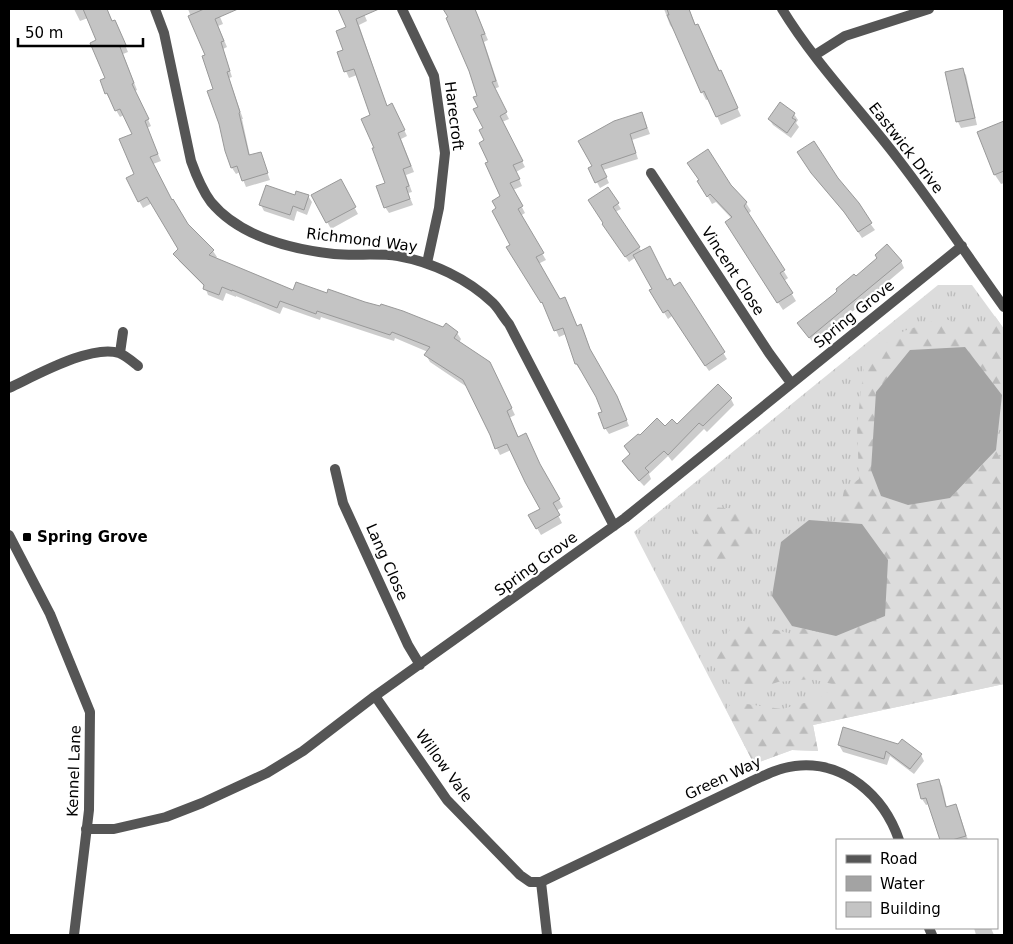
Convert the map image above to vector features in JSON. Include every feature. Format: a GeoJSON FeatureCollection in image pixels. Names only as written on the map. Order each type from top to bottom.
{"type":"FeatureCollection","features":[{"type":"Feature","properties":{"kind":"street","name":"Richmond Way"},"geometry":{"type":"LineString","coordinates":[[155,9],[164,34],[191,161],[199,181],[210,200],[226,218],[273,242],[305,250],[335,254],[398,256],[427,263],[451,274],[476,289],[494,304],[508,324],[614,526]]}},
{"type":"Feature","properties":{"kind":"street","name":"Harecroft"},"geometry":{"type":"LineString","coordinates":[[402,9],[434,76],[445,153],[439,208],[427,263]]}},
{"type":"Feature","properties":{"kind":"street","name":"Eastwick Drive"},"geometry":{"type":"LineString","coordinates":[[782,9],[815,55],[897,158],[1004,307]]}},
{"type":"Feature","properties":{"kind":"street"},"geometry":{"type":"LineString","coordinates":[[815,55],[845,36],[929,9]]}},
{"type":"Feature","properties":{"kind":"street","name":"Vincent Close"},"geometry":{"type":"LineString","coordinates":[[651,173],[769,353],[791,383]]}},
{"type":"Feature","properties":{"kind":"street","name":"Spring Grove"},"geometry":{"type":"LineString","coordinates":[[86,829],[114,829],[166,817],[202,803],[267,773],[296,755],[655,495],[962,246]]}},
{"type":"Feature","properties":{"kind":"street"},"geometry":{"type":"LineString","coordinates":[[120,353],[123,332]]}},
{"type":"Feature","properties":{"kind":"street"},"geometry":{"type":"LineString","coordinates":[[9,388],[83,355],[108,352],[120,353],[138,366]]}},
{"type":"Feature","properties":{"kind":"street","name":"Lang Close"},"geometry":{"type":"LineString","coordinates":[[335,469],[344,503],[408,645],[420,665]]}},
{"type":"Feature","properties":{"kind":"street","name":"Kennel Lane"},"geometry":{"type":"LineString","coordinates":[[9,535],[50,614],[90,712],[89,810],[74,935]]}},
{"type":"Feature","properties":{"kind":"street","name":"Willow Vale"},"geometry":{"type":"LineString","coordinates":[[375,696],[447,800],[520,875],[530,882],[541,882]]}},
{"type":"Feature","properties":{"kind":"street","name":"Green Way"},"geometry":{"type":"LineString","coordinates":[[541,882],[748,783],[777,770],[795,766],[814,766],[834,770],[853,779],[866,789],[887,813],[899,839]]}},
{"type":"Feature","properties":{"kind":"street"},"geometry":{"type":"LineString","coordinates":[[541,882],[547,935]]}},
{"type":"Feature","properties":{"kind":"green space"},"geometry":{"type":"Polygon","coordinates":[[[938,285],[972,285],[1004,329],[1004,684],[813,725],[818,751],[792,750],[754,764],[634,532],[938,285]]]}},
{"type":"Feature","properties":{"kind":"green space"},"geometry":{"type":"Polygon","coordinates":[[[995,316],[1004,329],[1004,427],[998,428],[1002,395],[950,498],[996,450],[1004,465],[1004,684],[813,725],[818,751],[792,750],[754,764],[726,709],[733,702],[782,709],[819,699],[836,685],[811,679],[778,682],[752,691],[734,687],[713,666],[719,643],[738,620],[792,634],[792,626],[836,636],[862,524],[838,522],[844,490],[859,479],[857,426],[865,357],[904,331],[942,318],[978,329],[995,316]]]}},
{"type":"Feature","properties":{"kind":"green space"},"geometry":{"type":"Polygon","coordinates":[[[709,507],[742,509],[755,533],[739,563],[713,562],[693,542],[697,524],[709,507]]]}},
{"type":"Feature","properties":{"kind":"water"},"geometry":{"type":"Polygon","coordinates":[[[965,347],[1002,395],[996,450],[950,498],[908,505],[881,496],[871,470],[876,392],[910,350],[965,347]]]}},
{"type":"Feature","properties":{"kind":"water"},"geometry":{"type":"Polygon","coordinates":[[[809,520],[862,524],[888,560],[885,616],[836,636],[792,626],[772,596],[781,542],[809,520]]]}},
{"type":"Feature","properties":{"kind":"building"},"geometry":{"type":"Polygon","coordinates":[[[83,9],[107,9],[112,21],[115,20],[126,45],[120,47],[134,83],[132,84],[149,119],[145,121],[158,154],[150,157],[172,200],[188,224],[214,250],[209,255],[293,290],[296,282],[327,293],[328,289],[365,302],[380,306],[381,304],[443,327],[446,323],[458,332],[454,338],[490,362],[512,408],[507,411],[518,437],[526,433],[540,464],[560,499],[553,503],[560,515],[536,529],[528,515],[540,509],[507,444],[495,449],[463,380],[424,355],[430,347],[392,332],[390,335],[317,311],[316,314],[280,301],[277,308],[222,287],[219,295],[203,289],[204,285],[173,254],[178,249],[147,197],[138,202],[126,178],[134,174],[119,139],[132,134],[120,109],[115,111],[107,93],[105,94],[100,80],[105,78],[90,43],[96,40],[83,9]]]}},
{"type":"Feature","properties":{"kind":"building"},"geometry":{"type":"Polygon","coordinates":[[[204,9],[238,9],[215,19],[224,41],[221,42],[230,71],[227,72],[240,112],[249,155],[261,152],[268,173],[242,181],[237,166],[231,168],[225,151],[219,124],[207,91],[213,89],[202,56],[205,55],[188,16],[204,9]]]}},
{"type":"Feature","properties":{"kind":"building"},"geometry":{"type":"Polygon","coordinates":[[[338,9],[379,9],[356,19],[387,106],[392,103],[405,130],[398,133],[411,166],[403,169],[409,186],[406,187],[410,199],[384,208],[376,186],[385,183],[372,148],[374,148],[361,119],[370,115],[354,69],[344,72],[337,52],[343,50],[336,31],[346,27],[338,9]]]}},
{"type":"Feature","properties":{"kind":"building"},"geometry":{"type":"Polygon","coordinates":[[[443,9],[475,9],[485,34],[481,35],[496,81],[492,82],[507,112],[500,116],[523,161],[513,165],[520,179],[510,183],[523,206],[518,209],[544,253],[536,257],[560,299],[565,297],[577,326],[581,324],[590,349],[617,396],[627,420],[604,429],[598,413],[602,412],[596,397],[577,364],[575,364],[563,328],[554,331],[542,302],[506,247],[510,245],[492,211],[496,208],[492,201],[500,196],[485,163],[488,162],[479,143],[484,140],[479,130],[483,128],[473,109],[478,107],[473,97],[477,96],[469,71],[446,18],[448,17],[443,9]]]}},
{"type":"Feature","properties":{"kind":"building"},"geometry":{"type":"Polygon","coordinates":[[[667,9],[689,9],[695,25],[698,24],[738,108],[716,117],[704,91],[701,93],[667,15],[669,15],[667,9]]]}},
{"type":"Feature","properties":{"kind":"building"},"geometry":{"type":"Polygon","coordinates":[[[963,68],[975,118],[956,122],[945,72],[963,68]]]}},
{"type":"Feature","properties":{"kind":"building"},"geometry":{"type":"Polygon","coordinates":[[[780,102],[795,113],[792,118],[796,120],[787,133],[768,119],[780,102]]]}},
{"type":"Feature","properties":{"kind":"building"},"geometry":{"type":"Polygon","coordinates":[[[642,112],[647,128],[630,134],[636,153],[601,165],[607,177],[595,183],[588,168],[592,166],[578,141],[614,121],[642,112]]]}},
{"type":"Feature","properties":{"kind":"building"},"geometry":{"type":"Polygon","coordinates":[[[1004,121],[1004,171],[994,175],[977,132],[1004,121]]]}},
{"type":"Feature","properties":{"kind":"building"},"geometry":{"type":"Polygon","coordinates":[[[814,141],[838,178],[859,203],[872,223],[858,232],[844,212],[811,173],[797,152],[814,141]]]}},
{"type":"Feature","properties":{"kind":"building"},"geometry":{"type":"Polygon","coordinates":[[[708,149],[731,185],[747,202],[744,206],[785,270],[780,273],[793,293],[777,303],[725,222],[732,217],[710,194],[707,197],[697,181],[699,180],[687,163],[708,149]]]}},
{"type":"Feature","properties":{"kind":"building"},"geometry":{"type":"Polygon","coordinates":[[[341,179],[356,207],[326,223],[311,195],[341,179]]]}},
{"type":"Feature","properties":{"kind":"building"},"geometry":{"type":"Polygon","coordinates":[[[266,185],[295,195],[296,191],[309,195],[304,210],[293,206],[290,215],[259,205],[266,185]]]}},
{"type":"Feature","properties":{"kind":"building"},"geometry":{"type":"Polygon","coordinates":[[[608,187],[619,203],[613,207],[640,247],[625,257],[588,200],[608,187]]]}},
{"type":"Feature","properties":{"kind":"building"},"geometry":{"type":"Polygon","coordinates":[[[887,244],[902,261],[809,338],[797,323],[834,294],[837,291],[836,289],[854,274],[856,276],[877,258],[875,255],[887,244]]]}},
{"type":"Feature","properties":{"kind":"building"},"geometry":{"type":"Polygon","coordinates":[[[650,246],[667,280],[670,278],[674,286],[680,282],[725,352],[705,366],[668,310],[663,313],[649,290],[652,289],[633,255],[650,246]]]}},
{"type":"Feature","properties":{"kind":"building"},"geometry":{"type":"Polygon","coordinates":[[[718,384],[732,398],[703,426],[699,423],[668,455],[664,451],[645,468],[649,472],[639,481],[622,461],[630,454],[624,446],[638,434],[640,435],[657,418],[665,426],[672,419],[677,424],[718,384]]]}},
{"type":"Feature","properties":{"kind":"building"},"geometry":{"type":"Polygon","coordinates":[[[843,727],[898,744],[902,739],[922,754],[910,769],[886,751],[884,759],[838,745],[843,727]]]}},
{"type":"Feature","properties":{"kind":"building"},"geometry":{"type":"Polygon","coordinates":[[[939,779],[946,807],[956,804],[966,836],[956,839],[940,839],[926,798],[921,799],[917,784],[939,779]]]}},
{"type":"Feature","properties":{"kind":"place","name":"Spring Grove"},"geometry":{"type":"Point","coordinates":[27,537]}}]}
